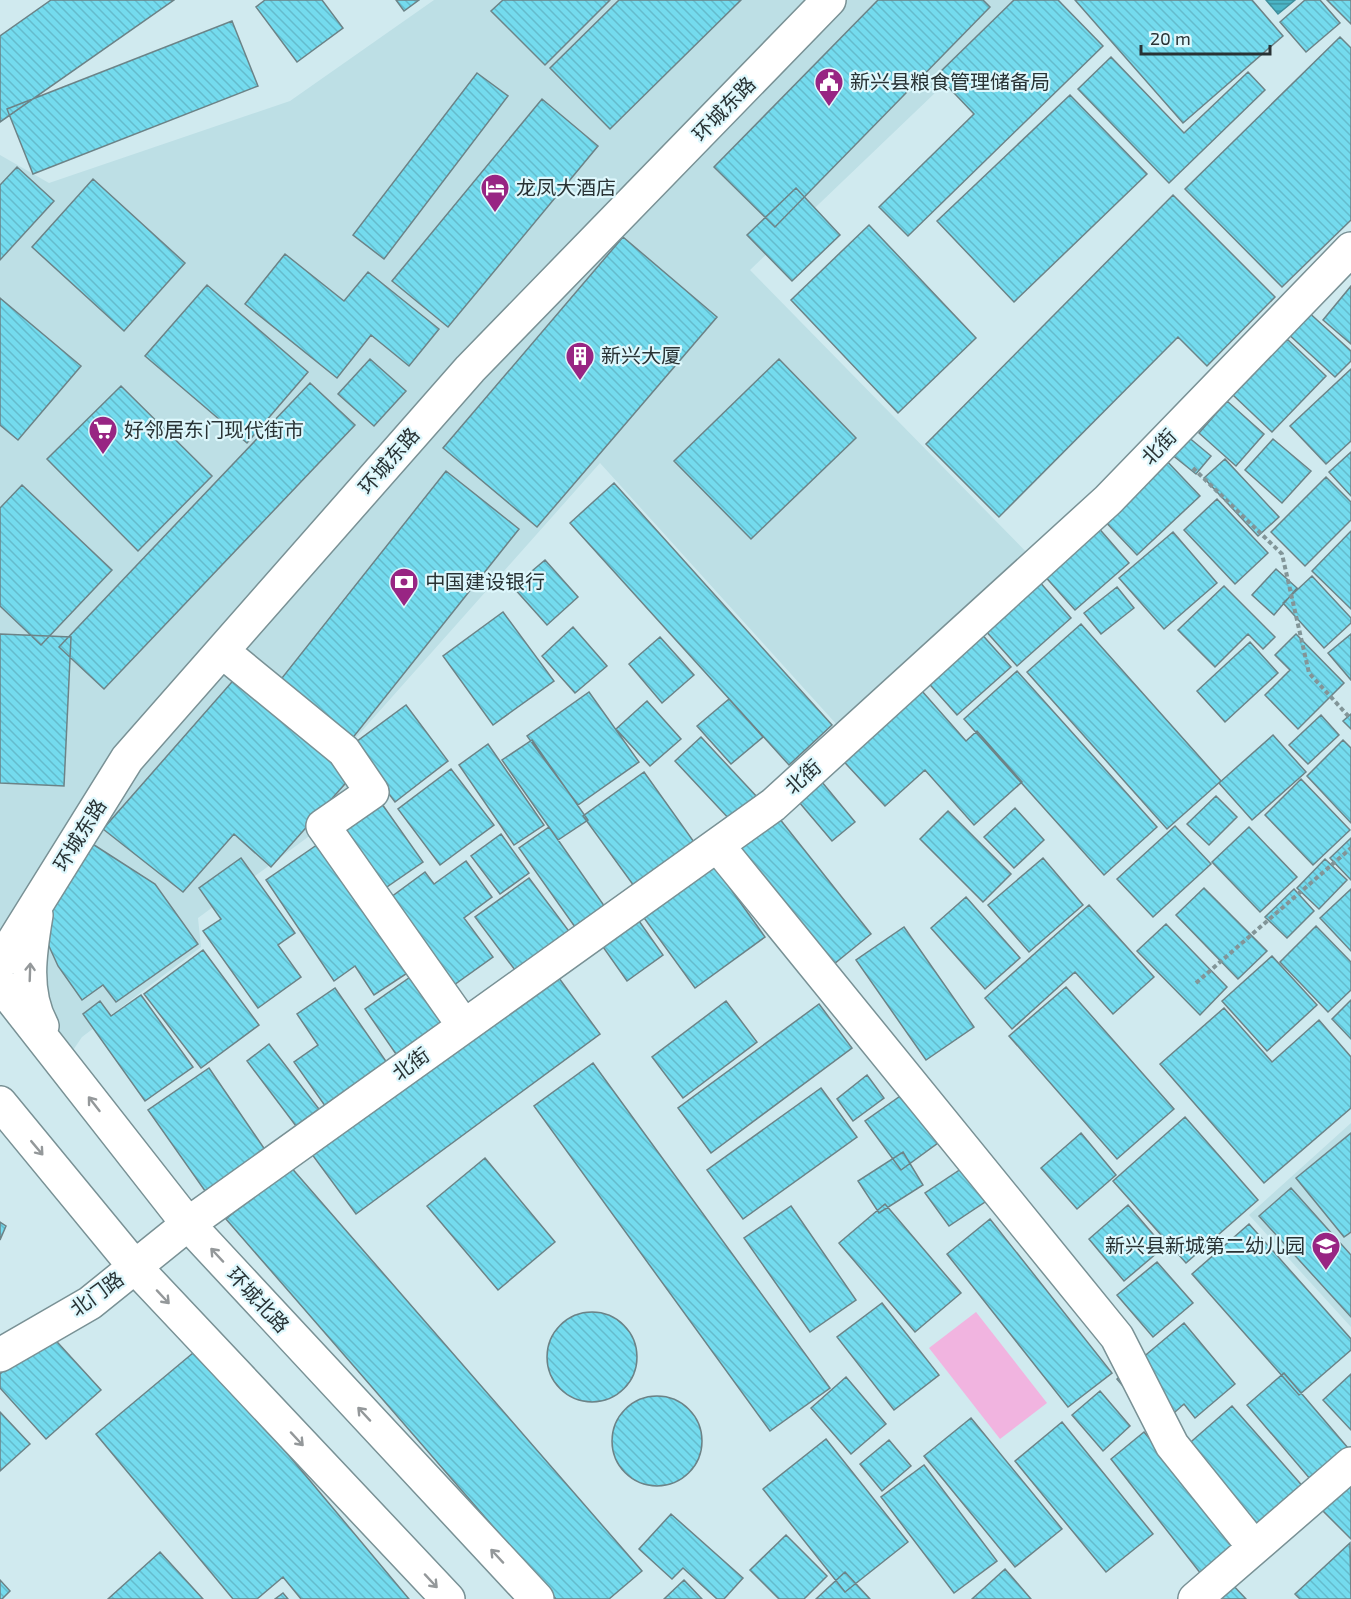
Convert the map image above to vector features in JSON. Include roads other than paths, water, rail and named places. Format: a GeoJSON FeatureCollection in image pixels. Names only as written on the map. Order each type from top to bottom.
{"type":"FeatureCollection","features":[{"type":"Feature","properties":{"kind":"street","name":"环城东路"},"geometry":{"type":"LineString","coordinates":[[0,963],[127,759],[470,369],[829,0]]}},
{"type":"Feature","properties":{"kind":"street","name":"北街"},"geometry":{"type":"LineString","coordinates":[[188,1224],[773,805],[1108,500],[1351,249]]}},
{"type":"Feature","properties":{"kind":"street"},"geometry":{"type":"LineString","coordinates":[[222,651],[344,752],[372,792],[323,826],[464,1026]]}},
{"type":"Feature","properties":{"kind":"street"},"geometry":{"type":"LineString","coordinates":[[717,845],[1117,1337],[1172,1445],[1254,1547]]}},
{"type":"Feature","properties":{"kind":"street"},"geometry":{"type":"LineString","coordinates":[[0,921],[23,917],[39,902]]}},
{"type":"Feature","properties":{"kind":"street"},"geometry":{"type":"LineString","coordinates":[[39,902],[29,980],[37,1018],[63,1065]]}},
{"type":"Feature","properties":{"kind":"street","name":"环城北路"},"geometry":{"type":"LineString","coordinates":[[0,984],[188,1224],[537,1599]]}},
{"type":"Feature","properties":{"kind":"street"},"geometry":{"type":"LineString","coordinates":[[0,1103],[135,1267],[448,1599]]}},
{"type":"Feature","properties":{"kind":"street","name":"北门路"},"geometry":{"type":"LineString","coordinates":[[0,1355],[90,1303],[188,1224]]}},
{"type":"Feature","properties":{"kind":"street"},"geometry":{"type":"LineString","coordinates":[[1195,1599],[1351,1464]]}},
{"type":"Feature","properties":{"kind":"water"},"geometry":{"type":"Polygon","coordinates":[[[1266,0],[1295,0],[1278,14],[1266,0]]]}},
{"type":"Feature","properties":{"kind":"place","name":"新兴县粮食管理储备局"},"geometry":{"type":"Point","coordinates":[829,108]}},
{"type":"Feature","properties":{"kind":"place","name":"龙凤大酒店"},"geometry":{"type":"Point","coordinates":[495,214]}},
{"type":"Feature","properties":{"kind":"place","name":"新兴大厦"},"geometry":{"type":"Point","coordinates":[580,382]}},
{"type":"Feature","properties":{"kind":"place","name":"好邻居东门现代街市"},"geometry":{"type":"Point","coordinates":[103,456]}},
{"type":"Feature","properties":{"kind":"place","name":"中国建设银行"},"geometry":{"type":"Point","coordinates":[404,608]}},
{"type":"Feature","properties":{"kind":"place","name":"新兴县新城第二幼儿园"},"geometry":{"type":"Point","coordinates":[1326,1272]}}]}
